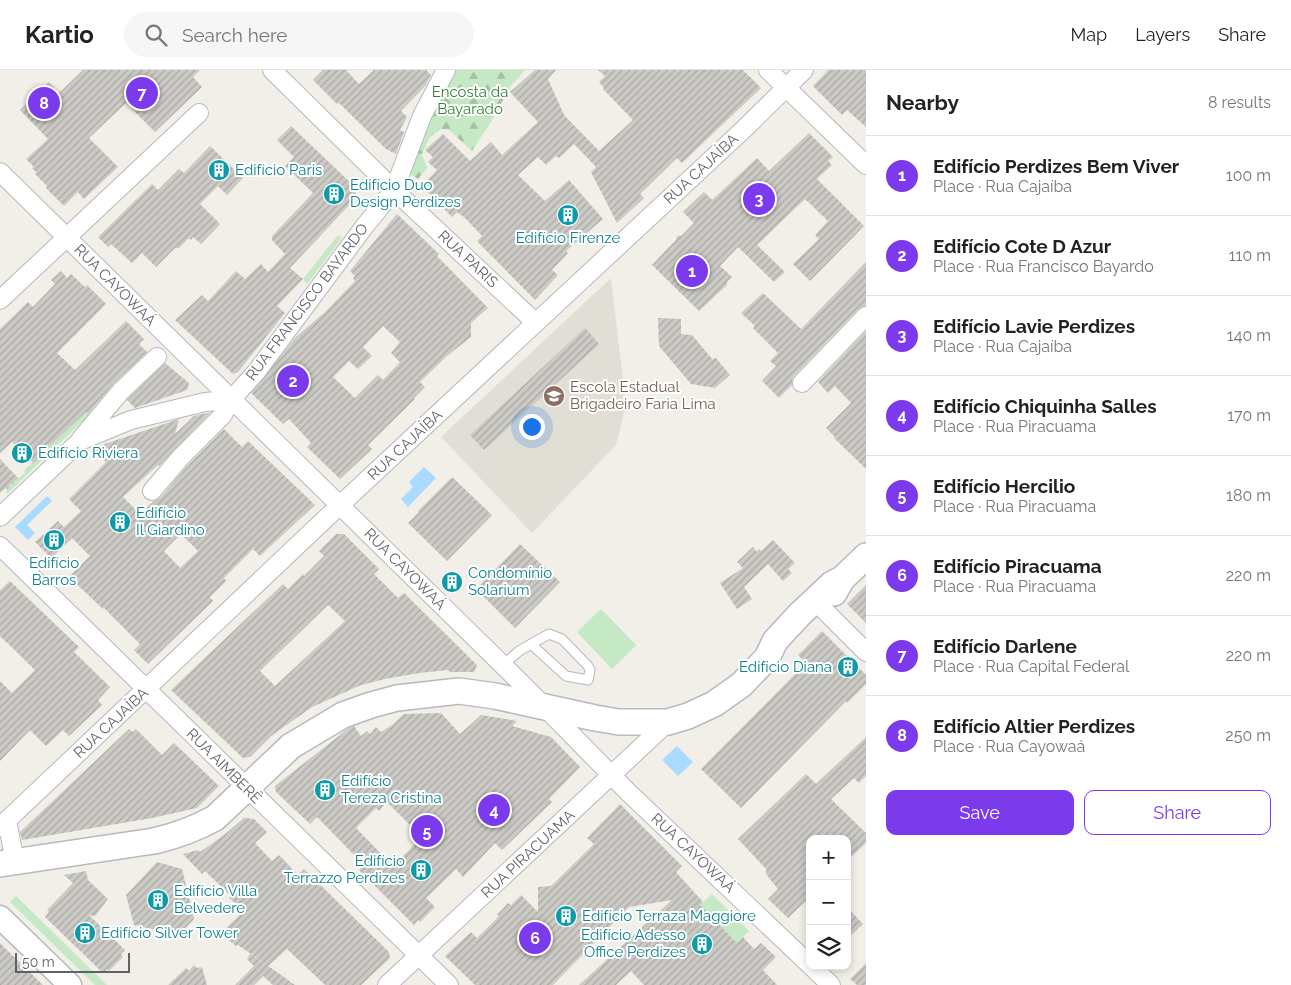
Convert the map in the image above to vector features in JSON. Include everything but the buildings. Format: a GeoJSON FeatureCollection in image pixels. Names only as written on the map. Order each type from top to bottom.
{"type":"FeatureCollection","features":[{"type":"Feature","properties":{"kind":"main road"},"geometry":{"type":"LineString","coordinates":[[7,863],[154,841],[178,835],[215,818],[291,746],[316,730],[343,716],[397,698],[459,691],[495,696],[619,722],[668,722],[688,716],[714,704],[741,685],[767,658],[781,651],[811,625],[819,605],[866,556]]}},
{"type":"Feature","properties":{"kind":"street","name":"RUA PARIS"},"geometry":{"type":"LineString","coordinates":[[272,70],[394,190],[536,322]]}},
{"type":"Feature","properties":{"kind":"street","name":"RUA FRANCISCO BAYARDO"},"geometry":{"type":"LineString","coordinates":[[152,491],[180,458],[222,416],[231,400],[257,371],[364,227],[394,190],[422,116],[446,70]]}},
{"type":"Feature","properties":{"kind":"street"},"geometry":{"type":"LineString","coordinates":[[768,70],[866,165]]}},
{"type":"Feature","properties":{"kind":"street","name":"RUA CAJAÍBA"},"geometry":{"type":"LineString","coordinates":[[7,863],[4,824],[340,505],[804,70]]}},
{"type":"Feature","properties":{"kind":"street"},"geometry":{"type":"LineString","coordinates":[[0,300],[199,113]]}},
{"type":"Feature","properties":{"kind":"street","name":"RUA CAYOWAÁ"},"geometry":{"type":"LineString","coordinates":[[0,172],[503,665],[612,775],[806,960]]}},
{"type":"Feature","properties":{"kind":"street"},"geometry":{"type":"LineString","coordinates":[[802,383],[866,316]]}},
{"type":"Feature","properties":{"kind":"street"},"geometry":{"type":"LineString","coordinates":[[0,518],[80,441],[121,391],[157,357]]}},
{"type":"Feature","properties":{"kind":"street"},"geometry":{"type":"LineString","coordinates":[[80,441],[131,420],[206,402],[231,400]]}},
{"type":"Feature","properties":{"kind":"street","name":"RUA AIMBERÊ"},"geometry":{"type":"LineString","coordinates":[[0,546],[449,985]]}},
{"type":"Feature","properties":{"kind":"street"},"geometry":{"type":"LineString","coordinates":[[819,605],[866,652]]}},
{"type":"Feature","properties":{"kind":"street","name":"RUA PIRACUAMA"},"geometry":{"type":"LineString","coordinates":[[387,985],[668,722]]}},
{"type":"Feature","properties":{"kind":"street"},"geometry":{"type":"LineString","coordinates":[[0,916],[70,985]]}},
{"type":"Feature","properties":{"kind":"street","name":"RUA CAYOWAÁ"},"geometry":{"type":"LineString","coordinates":[[816,970],[830,985]]}},
{"type":"Feature","properties":{"kind":"lane"},"geometry":{"type":"LineString","coordinates":[[503,665],[519,651],[531,644],[549,634],[562,639],[588,666],[590,670],[588,680],[566,676],[531,644]]}},
{"type":"Feature","properties":{"kind":"shaded area","name":"Escola Estadual Brigadeiro Faria Lima"},"geometry":{"type":"Polygon","coordinates":[[[611,278],[623,380],[624,413],[616,445],[532,533],[441,437],[611,278]]]}},
{"type":"Feature","properties":{"kind":"green space","name":"Encosta da Bayarado"},"geometry":{"type":"Polygon","coordinates":[[[454,70],[525,70],[510,87],[491,122],[472,151],[449,130],[441,129],[430,137],[422,154],[427,168],[418,179],[410,174],[409,167],[424,129],[454,70]]]}},
{"type":"Feature","properties":{"kind":"green space"},"geometry":{"type":"Polygon","coordinates":[[[338,235],[342,238],[307,284],[303,279],[338,235]]]}},
{"type":"Feature","properties":{"kind":"green space"},"geometry":{"type":"Polygon","coordinates":[[[86,412],[89,415],[7,494],[6,488],[25,473],[24,471],[37,459],[45,455],[44,451],[86,412]]]}},
{"type":"Feature","properties":{"kind":"green space"},"geometry":{"type":"Polygon","coordinates":[[[601,609],[636,645],[612,669],[577,632],[601,609]]]}},
{"type":"Feature","properties":{"kind":"green space"},"geometry":{"type":"Polygon","coordinates":[[[712,894],[749,931],[737,943],[700,905],[712,894]]]}},
{"type":"Feature","properties":{"kind":"green space"},"geometry":{"type":"Polygon","coordinates":[[[16,896],[107,985],[95,985],[10,902],[16,896]]]}},
{"type":"Feature","properties":{"kind":"water"},"geometry":{"type":"Polygon","coordinates":[[[424,467],[436,478],[408,507],[401,499],[413,487],[409,482],[424,467]]]}},
{"type":"Feature","properties":{"kind":"water"},"geometry":{"type":"Polygon","coordinates":[[[47,496],[52,501],[27,525],[35,533],[28,540],[15,527],[47,496]]]}},
{"type":"Feature","properties":{"kind":"water"},"geometry":{"type":"Polygon","coordinates":[[[677,746],[693,762],[678,776],[662,760],[677,746]]]}},
{"type":"Feature","properties":{"kind":"place","name":"Edifício Darlene"},"geometry":{"type":"Point","coordinates":[142,93]}},
{"type":"Feature","properties":{"kind":"place","name":"Edifício Altier Perdizes"},"geometry":{"type":"Point","coordinates":[44,103]}},
{"type":"Feature","properties":{"kind":"place","name":"Edifício Paris"},"geometry":{"type":"Point","coordinates":[219,170]}},
{"type":"Feature","properties":{"kind":"place","name":"Edifício Duo Design Perdizes"},"geometry":{"type":"Point","coordinates":[334,194]}},
{"type":"Feature","properties":{"kind":"place","name":"Edifício Lavie Perdizes"},"geometry":{"type":"Point","coordinates":[759,199]}},
{"type":"Feature","properties":{"kind":"place","name":"Edifício Firenze"},"geometry":{"type":"Point","coordinates":[568,215]}},
{"type":"Feature","properties":{"kind":"place","name":"Edifício Perdizes Bem Viver"},"geometry":{"type":"Point","coordinates":[692,271]}},
{"type":"Feature","properties":{"kind":"place","name":"Edifício Cote D Azur"},"geometry":{"type":"Point","coordinates":[293,381]}},
{"type":"Feature","properties":{"kind":"place","name":"Escola Estadual Brigadeiro Faria Lima"},"geometry":{"type":"Point","coordinates":[554,396]}},
{"type":"Feature","properties":{"kind":"place","name":"Edifício Riviera"},"geometry":{"type":"Point","coordinates":[22,453]}},
{"type":"Feature","properties":{"kind":"place","name":"Edifício Il Giardino"},"geometry":{"type":"Point","coordinates":[120,522]}},
{"type":"Feature","properties":{"kind":"place","name":"Edifício Barros"},"geometry":{"type":"Point","coordinates":[54,540]}},
{"type":"Feature","properties":{"kind":"place","name":"Condomínio Solarium"},"geometry":{"type":"Point","coordinates":[452,582]}},
{"type":"Feature","properties":{"kind":"place","name":"Edifício Diana"},"geometry":{"type":"Point","coordinates":[848,667]}},
{"type":"Feature","properties":{"kind":"place","name":"Edifício Tereza Cristina"},"geometry":{"type":"Point","coordinates":[325,790]}},
{"type":"Feature","properties":{"kind":"place","name":"Edifício Chiquinha Salles"},"geometry":{"type":"Point","coordinates":[494,810]}},
{"type":"Feature","properties":{"kind":"place","name":"Edifício Hercilio"},"geometry":{"type":"Point","coordinates":[427,831]}},
{"type":"Feature","properties":{"kind":"place","name":"Edifício Terrazzo Perdizes"},"geometry":{"type":"Point","coordinates":[421,870]}},
{"type":"Feature","properties":{"kind":"place","name":"Edifício Villa Belvedere"},"geometry":{"type":"Point","coordinates":[158,900]}},
{"type":"Feature","properties":{"kind":"place","name":"Edifício Terraza Maggiore"},"geometry":{"type":"Point","coordinates":[566,916]}},
{"type":"Feature","properties":{"kind":"place","name":"Edifício Silver Tower"},"geometry":{"type":"Point","coordinates":[85,933]}},
{"type":"Feature","properties":{"kind":"place","name":"Edifício Piracuama"},"geometry":{"type":"Point","coordinates":[535,938]}},
{"type":"Feature","properties":{"kind":"place","name":"Edifício Adesso Office Perdizes"},"geometry":{"type":"Point","coordinates":[702,944]}}]}
